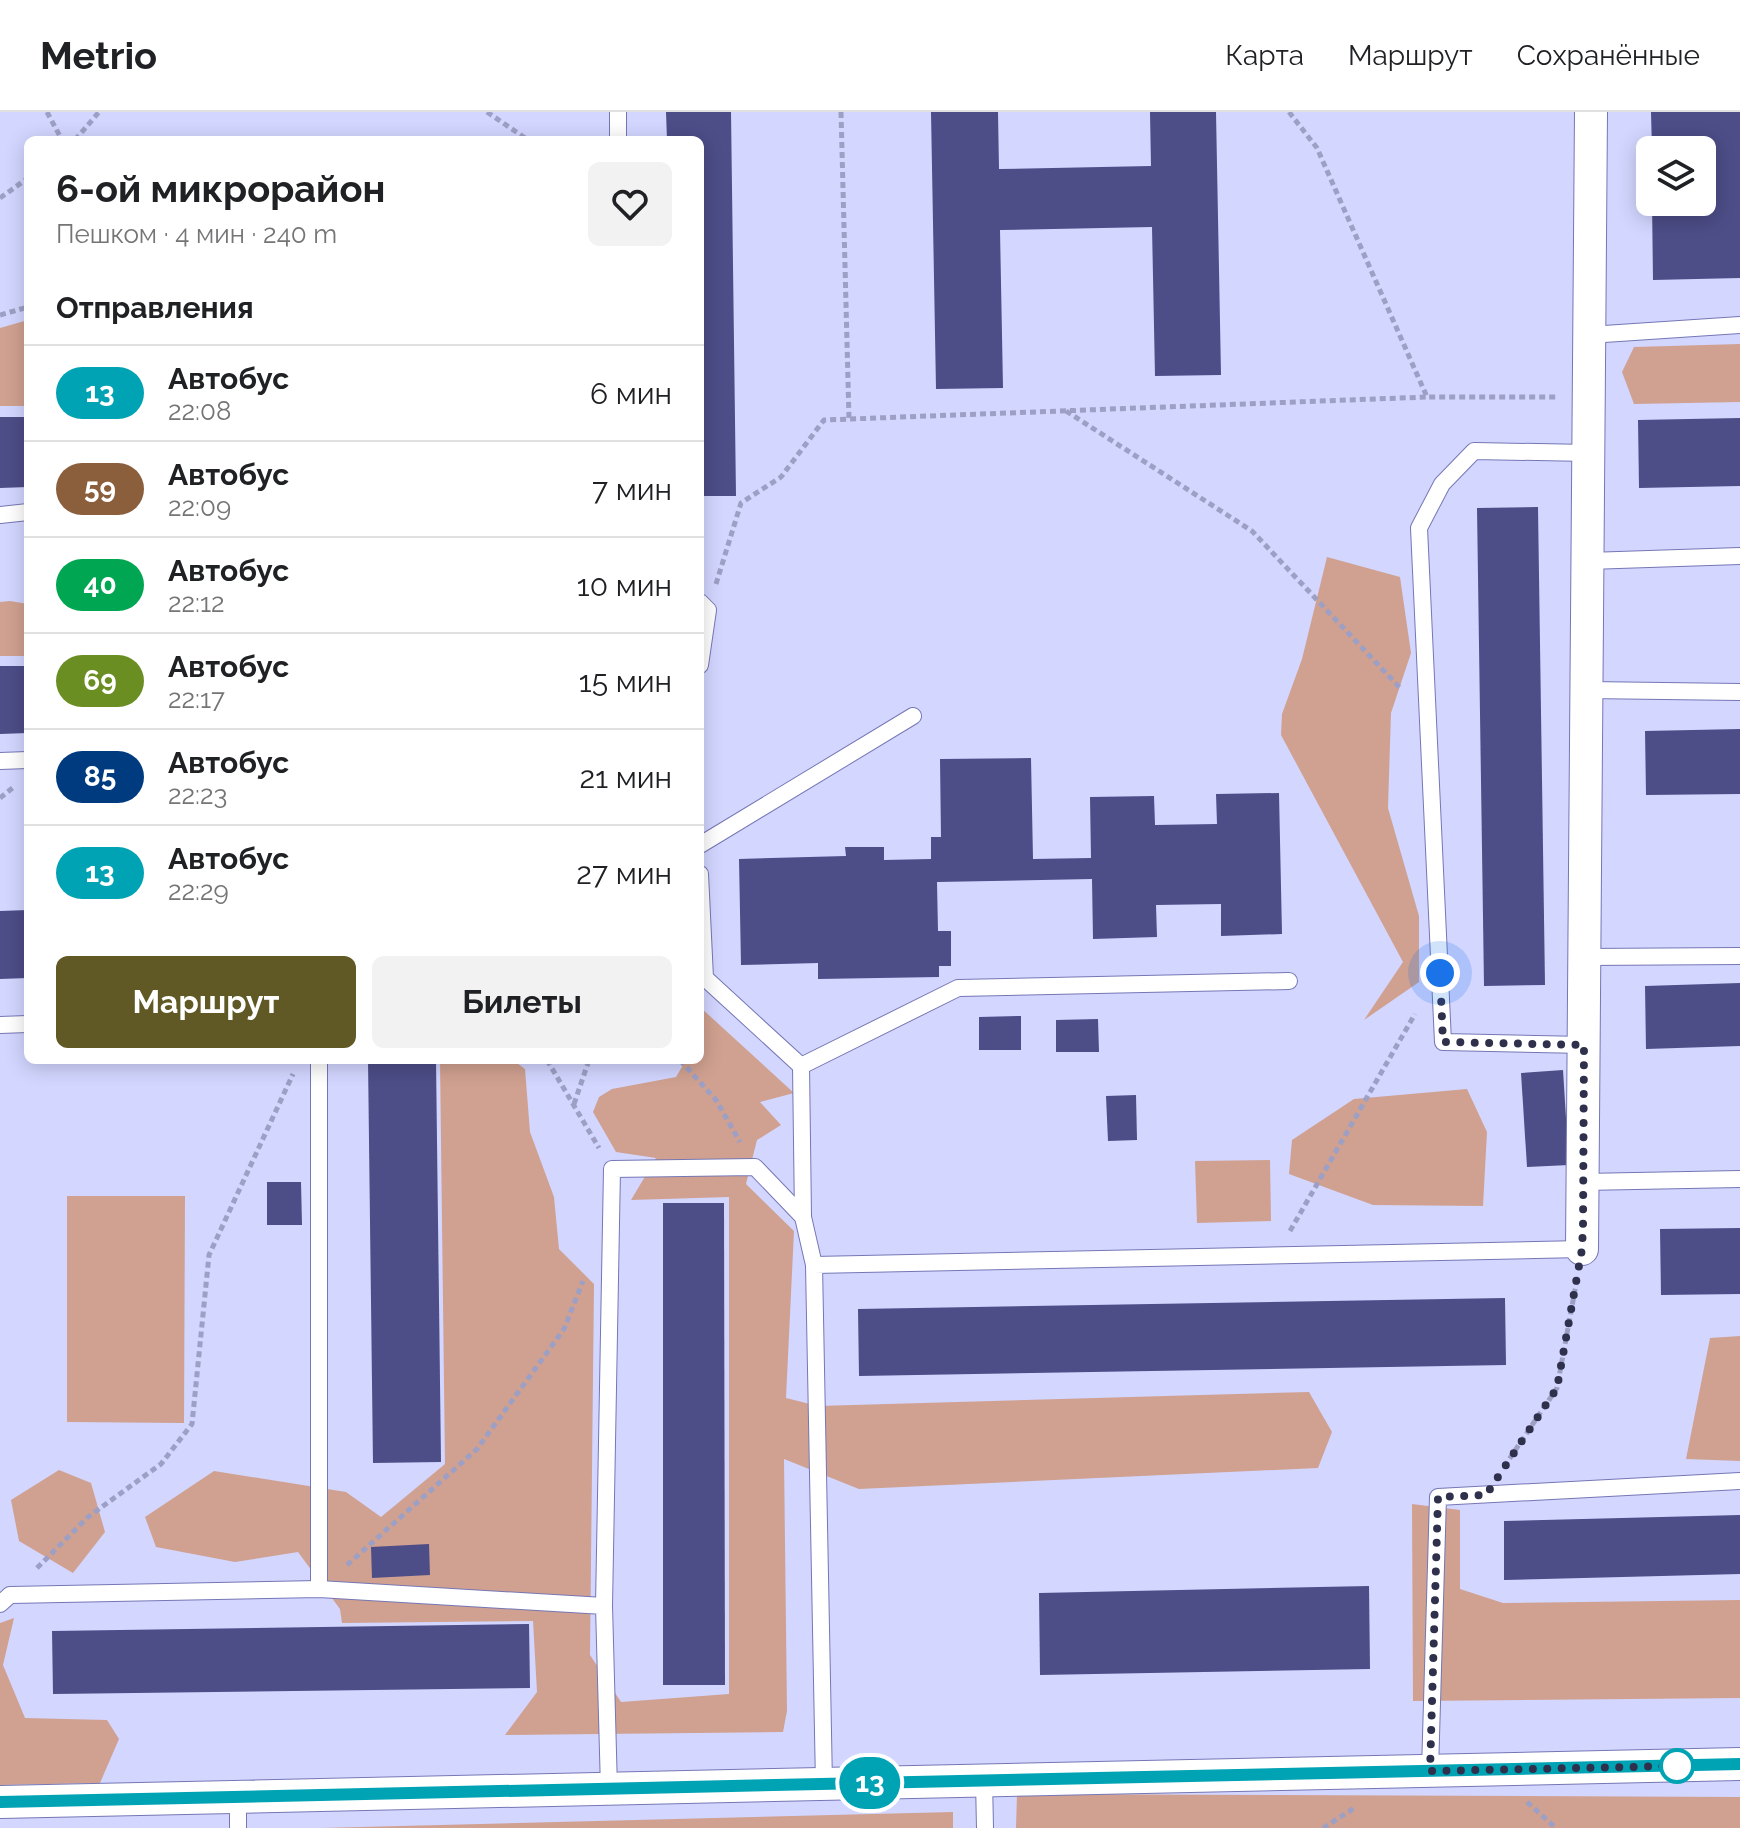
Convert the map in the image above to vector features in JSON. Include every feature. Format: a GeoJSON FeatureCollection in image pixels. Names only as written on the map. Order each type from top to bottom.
{"type":"FeatureCollection","features":[{"type":"Feature","properties":{"kind":"street"},"geometry":{"type":"LineString","coordinates":[[1582,1249],[1591,112]]}},
{"type":"Feature","properties":{"kind":"street"},"geometry":{"type":"LineString","coordinates":[[0,1802],[238,1812],[609,1789],[1740,1764]]}},
{"type":"Feature","properties":{"kind":"lane"},"geometry":{"type":"LineString","coordinates":[[618,112],[618,136]]}},
{"type":"Feature","properties":{"kind":"lane"},"geometry":{"type":"LineString","coordinates":[[1589,335],[1740,325]]}},
{"type":"Feature","properties":{"kind":"lane"},"geometry":{"type":"LineString","coordinates":[[1584,1045],[1443,1042],[1419,528],[1442,484],[1474,451],[1589,453]]}},
{"type":"Feature","properties":{"kind":"lane"},"geometry":{"type":"LineString","coordinates":[[0,515],[24,512]]}},
{"type":"Feature","properties":{"kind":"lane"},"geometry":{"type":"LineString","coordinates":[[1588,561],[1740,556]]}},
{"type":"Feature","properties":{"kind":"lane"},"geometry":{"type":"LineString","coordinates":[[1587,690],[1740,692]]}},
{"type":"Feature","properties":{"kind":"lane"},"geometry":{"type":"LineString","coordinates":[[704,843],[913,716]]}},
{"type":"Feature","properties":{"kind":"lane"},"geometry":{"type":"LineString","coordinates":[[0,761],[24,760]]}},
{"type":"Feature","properties":{"kind":"lane"},"geometry":{"type":"LineString","coordinates":[[1585,957],[1740,956]]}},
{"type":"Feature","properties":{"kind":"lane"},"geometry":{"type":"LineString","coordinates":[[704,957],[705,978],[801,1066],[803,1217],[814,1265],[824,1784]]}},
{"type":"Feature","properties":{"kind":"lane"},"geometry":{"type":"LineString","coordinates":[[801,1066],[958,988],[1289,981]]}},
{"type":"Feature","properties":{"kind":"lane"},"geometry":{"type":"LineString","coordinates":[[0,1025],[24,1024]]}},
{"type":"Feature","properties":{"kind":"lane"},"geometry":{"type":"LineString","coordinates":[[319,1064],[319,1589]]}},
{"type":"Feature","properties":{"kind":"lane"},"geometry":{"type":"LineString","coordinates":[[609,1789],[604,1606],[612,1169],[755,1167],[803,1217]]}},
{"type":"Feature","properties":{"kind":"lane"},"geometry":{"type":"LineString","coordinates":[[1583,1182],[1740,1179]]}},
{"type":"Feature","properties":{"kind":"lane"},"geometry":{"type":"LineString","coordinates":[[814,1265],[1582,1249]]}},
{"type":"Feature","properties":{"kind":"lane"},"geometry":{"type":"LineString","coordinates":[[1430,1771],[1438,1497],[1740,1481]]}},
{"type":"Feature","properties":{"kind":"lane"},"geometry":{"type":"LineString","coordinates":[[5,1600],[319,1589],[604,1606]]}},
{"type":"Feature","properties":{"kind":"lane"},"geometry":{"type":"LineString","coordinates":[[984,1780],[985,1828]]}},
{"type":"Feature","properties":{"kind":"path"},"geometry":{"type":"LineString","coordinates":[[47,112],[60,136]]}},
{"type":"Feature","properties":{"kind":"path"},"geometry":{"type":"LineString","coordinates":[[78,136],[99,112]]}},
{"type":"Feature","properties":{"kind":"path"},"geometry":{"type":"LineString","coordinates":[[487,112],[522,136]]}},
{"type":"Feature","properties":{"kind":"path"},"geometry":{"type":"LineString","coordinates":[[841,112],[849,419]]}},
{"type":"Feature","properties":{"kind":"path"},"geometry":{"type":"LineString","coordinates":[[1289,112],[1317,148],[1427,397]]}},
{"type":"Feature","properties":{"kind":"path"},"geometry":{"type":"LineString","coordinates":[[0,198],[24,181]]}},
{"type":"Feature","properties":{"kind":"path"},"geometry":{"type":"LineString","coordinates":[[0,315],[24,308]]}},
{"type":"Feature","properties":{"kind":"path"},"geometry":{"type":"LineString","coordinates":[[704,606],[741,503],[781,477],[824,420],[1427,397],[1589,397]]}},
{"type":"Feature","properties":{"kind":"path"},"geometry":{"type":"LineString","coordinates":[[1065,411],[1252,531],[1427,716]]}},
{"type":"Feature","properties":{"kind":"path"},"geometry":{"type":"LineString","coordinates":[[1275,1256],[1440,973]]}},
{"type":"Feature","properties":{"kind":"path"},"geometry":{"type":"LineString","coordinates":[[5,1600],[88,1517],[161,1464],[192,1424],[209,1255],[298,1064]]}},
{"type":"Feature","properties":{"kind":"path"},"geometry":{"type":"LineString","coordinates":[[549,1064],[612,1169]]}},
{"type":"Feature","properties":{"kind":"path"},"geometry":{"type":"LineString","coordinates":[[574,1105],[588,1064]]}},
{"type":"Feature","properties":{"kind":"path"},"geometry":{"type":"LineString","coordinates":[[684,1064],[716,1100],[755,1167]]}},
{"type":"Feature","properties":{"kind":"path"},"geometry":{"type":"LineString","coordinates":[[1486,1495],[1557,1388],[1582,1249]]}},
{"type":"Feature","properties":{"kind":"path"},"geometry":{"type":"LineString","coordinates":[[319,1589],[477,1449],[564,1329],[585,1276]]}},
{"type":"Feature","properties":{"kind":"shaded area"},"geometry":{"type":"Polygon","coordinates":[[[24,321],[24,406],[0,406],[0,328],[24,321]]]}},
{"type":"Feature","properties":{"kind":"shaded area"},"geometry":{"type":"Polygon","coordinates":[[[1740,344],[1740,402],[1634,404],[1622,372],[1634,347],[1740,344]]]}},
{"type":"Feature","properties":{"kind":"shaded area"},"geometry":{"type":"Polygon","coordinates":[[[1327,557],[1400,577],[1411,653],[1391,713],[1388,808],[1419,916],[1419,982],[1364,1020],[1403,962],[1281,735],[1282,714],[1302,659],[1327,557]]]}},
{"type":"Feature","properties":{"kind":"shaded area"},"geometry":{"type":"Polygon","coordinates":[[[0,602],[24,603],[24,656],[0,656],[0,602]]]}},
{"type":"Feature","properties":{"kind":"shaded area"},"geometry":{"type":"Polygon","coordinates":[[[704,1011],[794,1093],[760,1102],[781,1125],[757,1140],[746,1184],[794,1231],[786,1398],[818,1406],[1309,1392],[1332,1432],[1318,1468],[859,1489],[784,1459],[787,1711],[783,1732],[505,1735],[537,1692],[533,1621],[342,1623],[340,1609],[298,1552],[235,1562],[156,1547],[145,1517],[214,1471],[346,1492],[381,1517],[445,1464],[440,1064],[518,1064],[525,1069],[530,1132],[554,1197],[559,1249],[594,1284],[590,1655],[621,1702],[729,1694],[729,1197],[631,1200],[656,1158],[616,1152],[593,1112],[599,1097],[612,1089],[676,1077],[684,1064],[704,1064],[704,1011]]]}},
{"type":"Feature","properties":{"kind":"shaded area"},"geometry":{"type":"Polygon","coordinates":[[[1467,1089],[1487,1132],[1483,1206],[1373,1205],[1289,1174],[1292,1140],[1354,1099],[1467,1089]]]}},
{"type":"Feature","properties":{"kind":"shaded area"},"geometry":{"type":"Polygon","coordinates":[[[1270,1160],[1271,1221],[1197,1223],[1195,1161],[1270,1160]]]}},
{"type":"Feature","properties":{"kind":"shaded area"},"geometry":{"type":"Polygon","coordinates":[[[67,1196],[185,1196],[184,1423],[67,1422],[67,1196]]]}},
{"type":"Feature","properties":{"kind":"shaded area"},"geometry":{"type":"Polygon","coordinates":[[[1740,1336],[1740,1461],[1686,1459],[1710,1338],[1740,1336]]]}},
{"type":"Feature","properties":{"kind":"shaded area"},"geometry":{"type":"Polygon","coordinates":[[[59,1470],[91,1483],[105,1532],[73,1573],[19,1541],[11,1500],[59,1470]]]}},
{"type":"Feature","properties":{"kind":"shaded area"},"geometry":{"type":"Polygon","coordinates":[[[1412,1504],[1460,1510],[1460,1589],[1503,1603],[1740,1600],[1740,1698],[1413,1701],[1412,1504]]]}},
{"type":"Feature","properties":{"kind":"shaded area"},"geometry":{"type":"Polygon","coordinates":[[[14,1618],[3,1665],[25,1718],[107,1720],[119,1739],[100,1783],[0,1785],[0,1623],[14,1618]]]}},
{"type":"Feature","properties":{"kind":"shaded area"},"geometry":{"type":"Polygon","coordinates":[[[1017,1794],[1740,1797],[1740,1828],[1016,1828],[1017,1794]]]}},
{"type":"Feature","properties":{"kind":"shaded area"},"geometry":{"type":"Polygon","coordinates":[[[953,1812],[953,1828],[321,1828],[953,1812]]]}},
{"type":"Feature","properties":{"kind":"building"},"geometry":{"type":"Polygon","coordinates":[[[666,112],[731,112],[736,496],[704,496],[704,136],[667,136],[666,112]]]}},
{"type":"Feature","properties":{"kind":"building"},"geometry":{"type":"Polygon","coordinates":[[[931,112],[998,112],[999,169],[1151,166],[1150,112],[1216,112],[1221,375],[1155,376],[1152,227],[1000,230],[1003,388],[936,389],[931,112]]]}},
{"type":"Feature","properties":{"kind":"building"},"geometry":{"type":"Polygon","coordinates":[[[1651,112],[1740,112],[1740,278],[1653,280],[1652,216],[1716,216],[1716,136],[1652,136],[1651,112]]]}},
{"type":"Feature","properties":{"kind":"building"},"geometry":{"type":"Polygon","coordinates":[[[0,417],[24,417],[24,487],[0,488],[0,417]]]}},
{"type":"Feature","properties":{"kind":"building"},"geometry":{"type":"Polygon","coordinates":[[[1740,418],[1740,486],[1639,488],[1638,420],[1740,418]]]}},
{"type":"Feature","properties":{"kind":"building"},"geometry":{"type":"Polygon","coordinates":[[[1538,507],[1545,985],[1484,986],[1477,508],[1538,507]]]}},
{"type":"Feature","properties":{"kind":"building"},"geometry":{"type":"Polygon","coordinates":[[[0,666],[24,666],[24,733],[0,734],[0,666]]]}},
{"type":"Feature","properties":{"kind":"building"},"geometry":{"type":"Polygon","coordinates":[[[1740,729],[1740,794],[1646,795],[1645,731],[1740,729]]]}},
{"type":"Feature","properties":{"kind":"building"},"geometry":{"type":"Polygon","coordinates":[[[1031,758],[1033,859],[1091,858],[1090,797],[1154,796],[1155,825],[1217,824],[1216,794],[1279,793],[1282,934],[1221,936],[1221,904],[1156,905],[1157,937],[1093,939],[1092,879],[937,882],[938,931],[951,931],[951,966],[939,966],[939,977],[818,979],[818,963],[741,965],[739,859],[846,856],[845,847],[884,847],[884,860],[931,859],[931,837],[941,837],[940,759],[1031,758]]]}},
{"type":"Feature","properties":{"kind":"building"},"geometry":{"type":"Polygon","coordinates":[[[24,910],[24,978],[0,979],[0,911],[24,910]]]}},
{"type":"Feature","properties":{"kind":"building"},"geometry":{"type":"Polygon","coordinates":[[[1740,983],[1740,1046],[1646,1049],[1645,986],[1740,983]]]}},
{"type":"Feature","properties":{"kind":"building"},"geometry":{"type":"Polygon","coordinates":[[[1021,1016],[1021,1050],[979,1050],[979,1017],[1021,1016]]]}},
{"type":"Feature","properties":{"kind":"building"},"geometry":{"type":"Polygon","coordinates":[[[1098,1019],[1099,1052],[1056,1052],[1056,1020],[1098,1019]]]}},
{"type":"Feature","properties":{"kind":"building"},"geometry":{"type":"Polygon","coordinates":[[[368,1064],[436,1064],[441,1462],[373,1463],[368,1064]]]}},
{"type":"Feature","properties":{"kind":"building"},"geometry":{"type":"Polygon","coordinates":[[[1563,1070],[1569,1165],[1527,1167],[1521,1073],[1563,1070]]]}},
{"type":"Feature","properties":{"kind":"building"},"geometry":{"type":"Polygon","coordinates":[[[1136,1095],[1137,1140],[1108,1141],[1106,1096],[1136,1095]]]}},
{"type":"Feature","properties":{"kind":"building"},"geometry":{"type":"Polygon","coordinates":[[[267,1182],[301,1182],[302,1225],[267,1225],[267,1182]]]}},
{"type":"Feature","properties":{"kind":"building"},"geometry":{"type":"Polygon","coordinates":[[[663,1203],[724,1203],[725,1685],[663,1685],[663,1203]]]}},
{"type":"Feature","properties":{"kind":"building"},"geometry":{"type":"Polygon","coordinates":[[[1740,1228],[1740,1294],[1661,1295],[1660,1229],[1740,1228]]]}},
{"type":"Feature","properties":{"kind":"building"},"geometry":{"type":"Polygon","coordinates":[[[1505,1298],[1506,1365],[859,1376],[858,1309],[1505,1298]]]}},
{"type":"Feature","properties":{"kind":"building"},"geometry":{"type":"Polygon","coordinates":[[[1740,1515],[1740,1574],[1504,1580],[1504,1521],[1740,1515]]]}},
{"type":"Feature","properties":{"kind":"building"},"geometry":{"type":"Polygon","coordinates":[[[429,1544],[430,1575],[372,1578],[371,1547],[429,1544]]]}},
{"type":"Feature","properties":{"kind":"building"},"geometry":{"type":"Polygon","coordinates":[[[1369,1586],[1370,1669],[1040,1675],[1039,1593],[1369,1586]]]}},
{"type":"Feature","properties":{"kind":"building"},"geometry":{"type":"Polygon","coordinates":[[[529,1624],[530,1688],[53,1694],[52,1631],[529,1624]]]}},
{"type":"Feature","properties":{"kind":"bus line","name":"13"},"geometry":{"type":"LineString","coordinates":[[0,1802],[1740,1764]]}},
{"type":"Feature","properties":{"kind":"route"},"geometry":{"type":"LineString","coordinates":[[1440,973],[1443,1042],[1584,1045],[1583,1227],[1582,1249],[1557,1388],[1486,1495],[1438,1497],[1430,1771],[1677,1766]]}}]}
